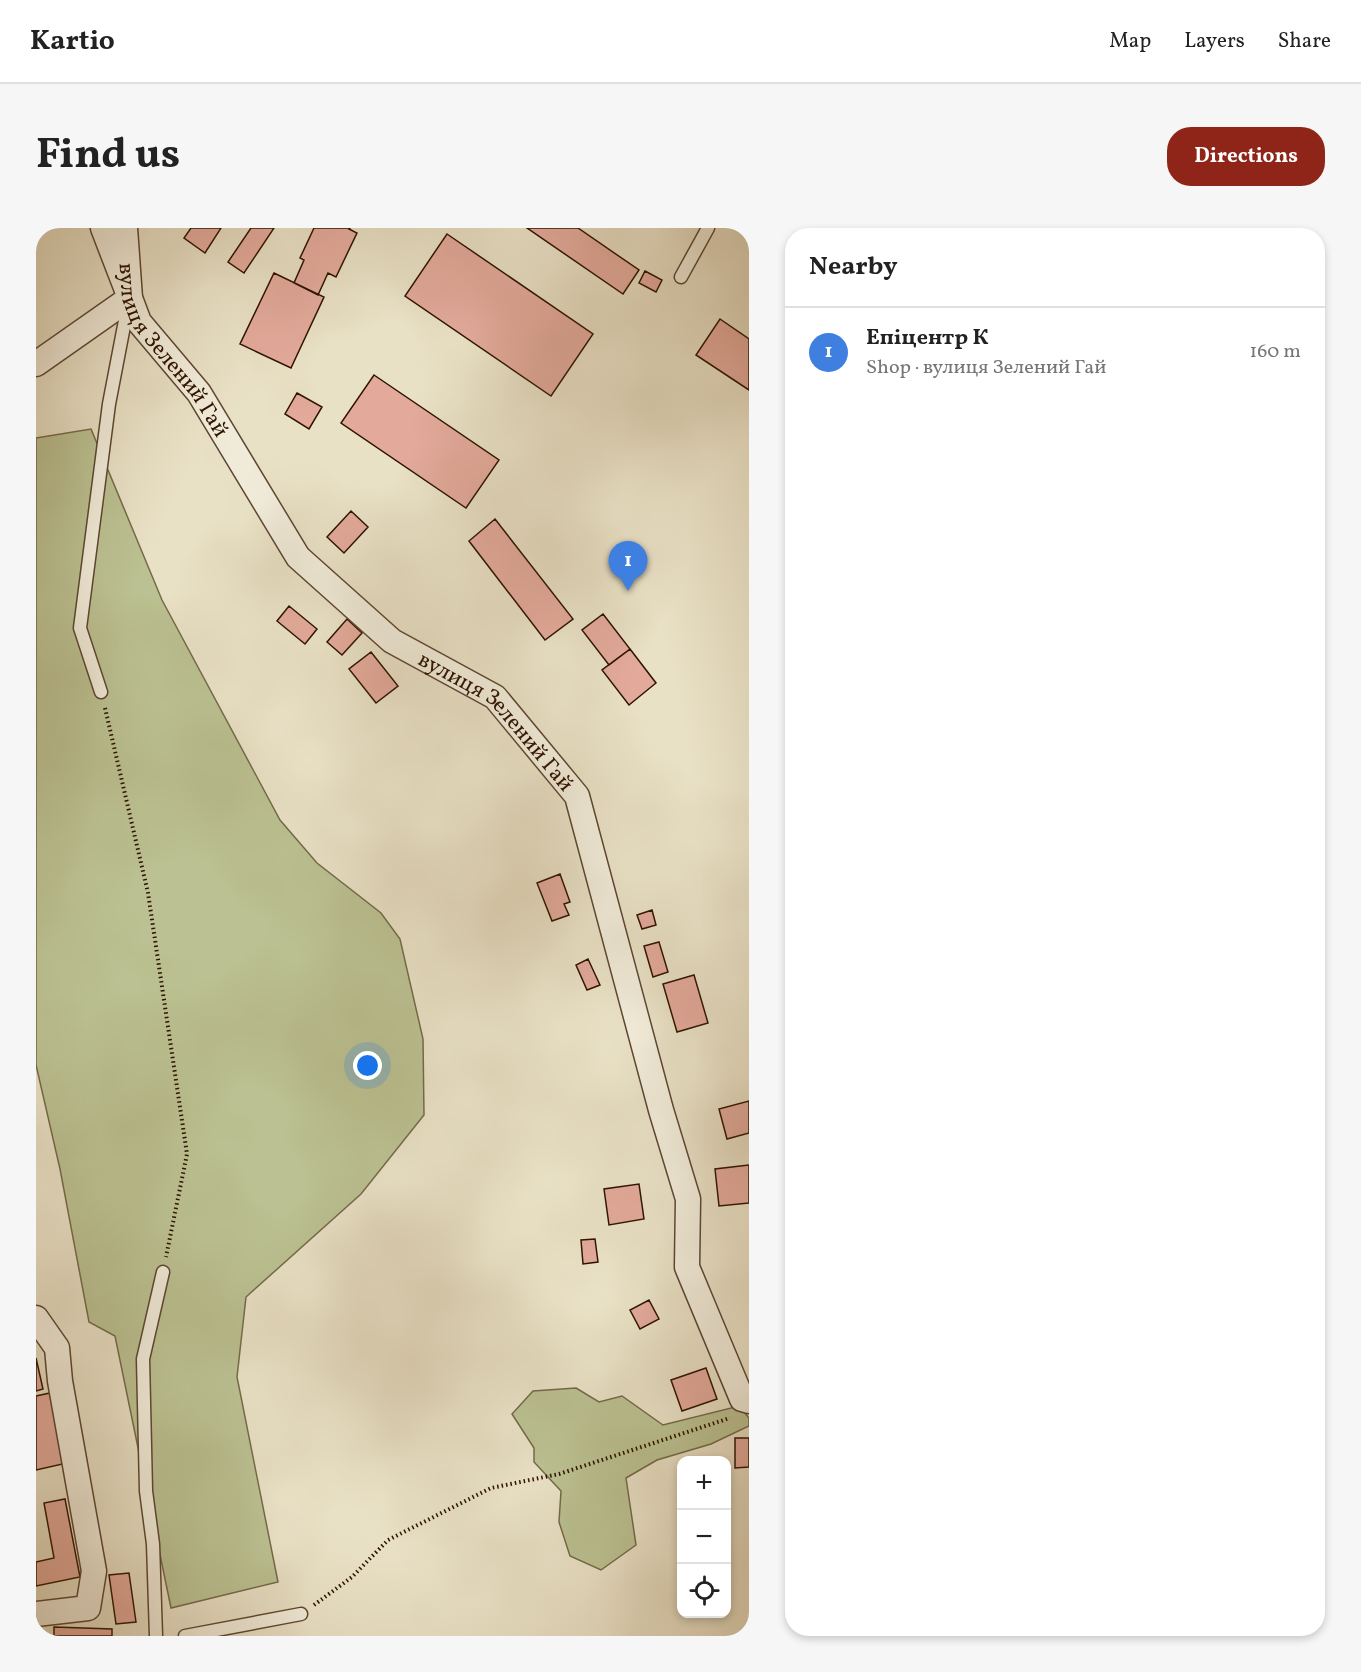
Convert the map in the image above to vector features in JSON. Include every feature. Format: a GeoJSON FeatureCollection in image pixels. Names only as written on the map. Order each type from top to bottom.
{"type":"FeatureCollection","features":[{"type":"Feature","properties":{"kind":"street"},"geometry":{"type":"LineString","coordinates":[[36,364],[130,298],[103,228]]}},
{"type":"Feature","properties":{"kind":"street","name":"вулиця Зелений Гай"},"geometry":{"type":"LineString","coordinates":[[125,228],[130,298],[139,322],[199,393],[298,557],[392,641],[495,697],[577,796],[661,1110],[688,1199],[687,1267],[744,1408]]}},
{"type":"Feature","properties":{"kind":"street"},"geometry":{"type":"LineString","coordinates":[[36,1318],[57,1348],[60,1381],[94,1571],[88,1608],[36,1614]]}},
{"type":"Feature","properties":{"kind":"lane"},"geometry":{"type":"LineString","coordinates":[[681,277],[708,228]]}},
{"type":"Feature","properties":{"kind":"lane"},"geometry":{"type":"LineString","coordinates":[[102,692],[80,628],[109,404],[130,298]]}},
{"type":"Feature","properties":{"kind":"lane"},"geometry":{"type":"LineString","coordinates":[[156,1636],[153,1544],[146,1491],[142,1359],[163,1272]]}},
{"type":"Feature","properties":{"kind":"lane"},"geometry":{"type":"LineString","coordinates":[[185,1636],[301,1614]]}},
{"type":"Feature","properties":{"kind":"path"},"geometry":{"type":"LineString","coordinates":[[102,692],[147,893],[186,1154],[163,1272]]}},
{"type":"Feature","properties":{"kind":"path"},"geometry":{"type":"LineString","coordinates":[[301,1614],[352,1577],[388,1540],[491,1488],[559,1474],[744,1408]]}},
{"type":"Feature","properties":{"kind":"green space"},"geometry":{"type":"Polygon","coordinates":[[[91,429],[162,600],[280,820],[317,863],[381,913],[400,939],[423,1039],[424,1115],[361,1194],[246,1297],[237,1377],[278,1582],[171,1608],[115,1336],[89,1322],[60,1169],[36,1065],[36,438],[91,429]]]}},
{"type":"Feature","properties":{"kind":"green space"},"geometry":{"type":"Polygon","coordinates":[[[576,1388],[599,1402],[622,1396],[663,1425],[739,1406],[749,1418],[749,1426],[711,1444],[657,1460],[626,1478],[636,1545],[601,1570],[570,1556],[559,1522],[561,1491],[534,1462],[534,1448],[512,1414],[533,1391],[576,1388]]]}},
{"type":"Feature","properties":{"kind":"building"},"geometry":{"type":"Polygon","coordinates":[[[191,228],[221,228],[205,253],[184,238],[191,228]]]}},
{"type":"Feature","properties":{"kind":"building"},"geometry":{"type":"Polygon","coordinates":[[[251,228],[274,228],[244,273],[228,262],[251,228]]]}},
{"type":"Feature","properties":{"kind":"building"},"geometry":{"type":"Polygon","coordinates":[[[314,228],[350,228],[357,233],[336,277],[328,273],[318,295],[294,283],[304,260],[300,258],[314,228]]]}},
{"type":"Feature","properties":{"kind":"building"},"geometry":{"type":"Polygon","coordinates":[[[527,228],[578,228],[639,270],[623,294],[527,228]]]}},
{"type":"Feature","properties":{"kind":"building"},"geometry":{"type":"Polygon","coordinates":[[[447,234],[593,334],[551,396],[405,296],[447,234]]]}},
{"type":"Feature","properties":{"kind":"building"},"geometry":{"type":"Polygon","coordinates":[[[645,271],[662,280],[656,292],[639,283],[645,271]]]}},
{"type":"Feature","properties":{"kind":"building"},"geometry":{"type":"Polygon","coordinates":[[[274,273],[324,297],[291,368],[240,344],[274,273]]]}},
{"type":"Feature","properties":{"kind":"building"},"geometry":{"type":"Polygon","coordinates":[[[720,319],[749,339],[749,390],[696,355],[720,319]]]}},
{"type":"Feature","properties":{"kind":"building"},"geometry":{"type":"Polygon","coordinates":[[[374,375],[499,460],[466,508],[341,423],[374,375]]]}},
{"type":"Feature","properties":{"kind":"building"},"geometry":{"type":"Polygon","coordinates":[[[297,393],[322,407],[309,429],[285,414],[297,393]]]}},
{"type":"Feature","properties":{"kind":"building"},"geometry":{"type":"Polygon","coordinates":[[[351,511],[368,527],[344,553],[327,537],[351,511]]]}},
{"type":"Feature","properties":{"kind":"building"},"geometry":{"type":"Polygon","coordinates":[[[495,519],[573,619],[545,640],[469,541],[495,519]]]}},
{"type":"Feature","properties":{"kind":"building"},"geometry":{"type":"Polygon","coordinates":[[[289,606],[317,629],[305,644],[277,621],[289,606]]]}},
{"type":"Feature","properties":{"kind":"building"},"geometry":{"type":"Polygon","coordinates":[[[603,614],[630,649],[609,665],[582,630],[603,614]]]}},
{"type":"Feature","properties":{"kind":"building"},"geometry":{"type":"Polygon","coordinates":[[[347,619],[362,633],[342,655],[327,642],[347,619]]]}},
{"type":"Feature","properties":{"kind":"building"},"geometry":{"type":"Polygon","coordinates":[[[630,649],[656,683],[629,705],[602,670],[630,649]]]}},
{"type":"Feature","properties":{"kind":"building"},"geometry":{"type":"Polygon","coordinates":[[[371,652],[398,686],[376,703],[349,669],[371,652]]]}},
{"type":"Feature","properties":{"kind":"building"},"geometry":{"type":"Polygon","coordinates":[[[560,874],[570,902],[564,904],[569,915],[552,921],[537,883],[560,874]]]}},
{"type":"Feature","properties":{"kind":"building"},"geometry":{"type":"Polygon","coordinates":[[[652,910],[656,925],[642,929],[637,915],[652,910]]]}},
{"type":"Feature","properties":{"kind":"building"},"geometry":{"type":"Polygon","coordinates":[[[659,942],[668,972],[653,977],[644,946],[659,942]]]}},
{"type":"Feature","properties":{"kind":"building"},"geometry":{"type":"Polygon","coordinates":[[[588,959],[600,985],[587,990],[576,965],[588,959]]]}},
{"type":"Feature","properties":{"kind":"building"},"geometry":{"type":"Polygon","coordinates":[[[694,975],[708,1023],[677,1032],[663,984],[694,975]]]}},
{"type":"Feature","properties":{"kind":"building"},"geometry":{"type":"Polygon","coordinates":[[[749,1101],[749,1133],[727,1139],[719,1109],[749,1101]]]}},
{"type":"Feature","properties":{"kind":"building"},"geometry":{"type":"Polygon","coordinates":[[[749,1165],[749,1203],[719,1206],[715,1169],[749,1165]]]}},
{"type":"Feature","properties":{"kind":"building"},"geometry":{"type":"Polygon","coordinates":[[[639,1184],[644,1219],[609,1225],[604,1189],[639,1184]]]}},
{"type":"Feature","properties":{"kind":"building"},"geometry":{"type":"Polygon","coordinates":[[[595,1239],[598,1262],[583,1264],[581,1240],[595,1239]]]}},
{"type":"Feature","properties":{"kind":"building"},"geometry":{"type":"Polygon","coordinates":[[[649,1300],[659,1319],[640,1329],[630,1310],[649,1300]]]}},
{"type":"Feature","properties":{"kind":"building"},"geometry":{"type":"Polygon","coordinates":[[[36,1358],[43,1389],[36,1391],[36,1358]]]}},
{"type":"Feature","properties":{"kind":"building"},"geometry":{"type":"Polygon","coordinates":[[[706,1368],[717,1399],[682,1411],[671,1380],[706,1368]]]}},
{"type":"Feature","properties":{"kind":"building"},"geometry":{"type":"Polygon","coordinates":[[[50,1393],[67,1463],[36,1470],[36,1396],[50,1393]]]}},
{"type":"Feature","properties":{"kind":"building"},"geometry":{"type":"Polygon","coordinates":[[[735,1438],[749,1438],[749,1467],[735,1468],[735,1438]]]}},
{"type":"Feature","properties":{"kind":"building"},"geometry":{"type":"Polygon","coordinates":[[[65,1499],[80,1577],[36,1586],[36,1562],[54,1558],[44,1503],[65,1499]]]}},
{"type":"Feature","properties":{"kind":"building"},"geometry":{"type":"Polygon","coordinates":[[[129,1573],[136,1622],[116,1624],[109,1575],[129,1573]]]}},
{"type":"Feature","properties":{"kind":"building"},"geometry":{"type":"Polygon","coordinates":[[[54,1627],[112,1629],[112,1636],[54,1636],[54,1627]]]}},
{"type":"Feature","properties":{"kind":"place","name":"Епіцентр К"},"geometry":{"type":"Point","coordinates":[628,591]}}]}
